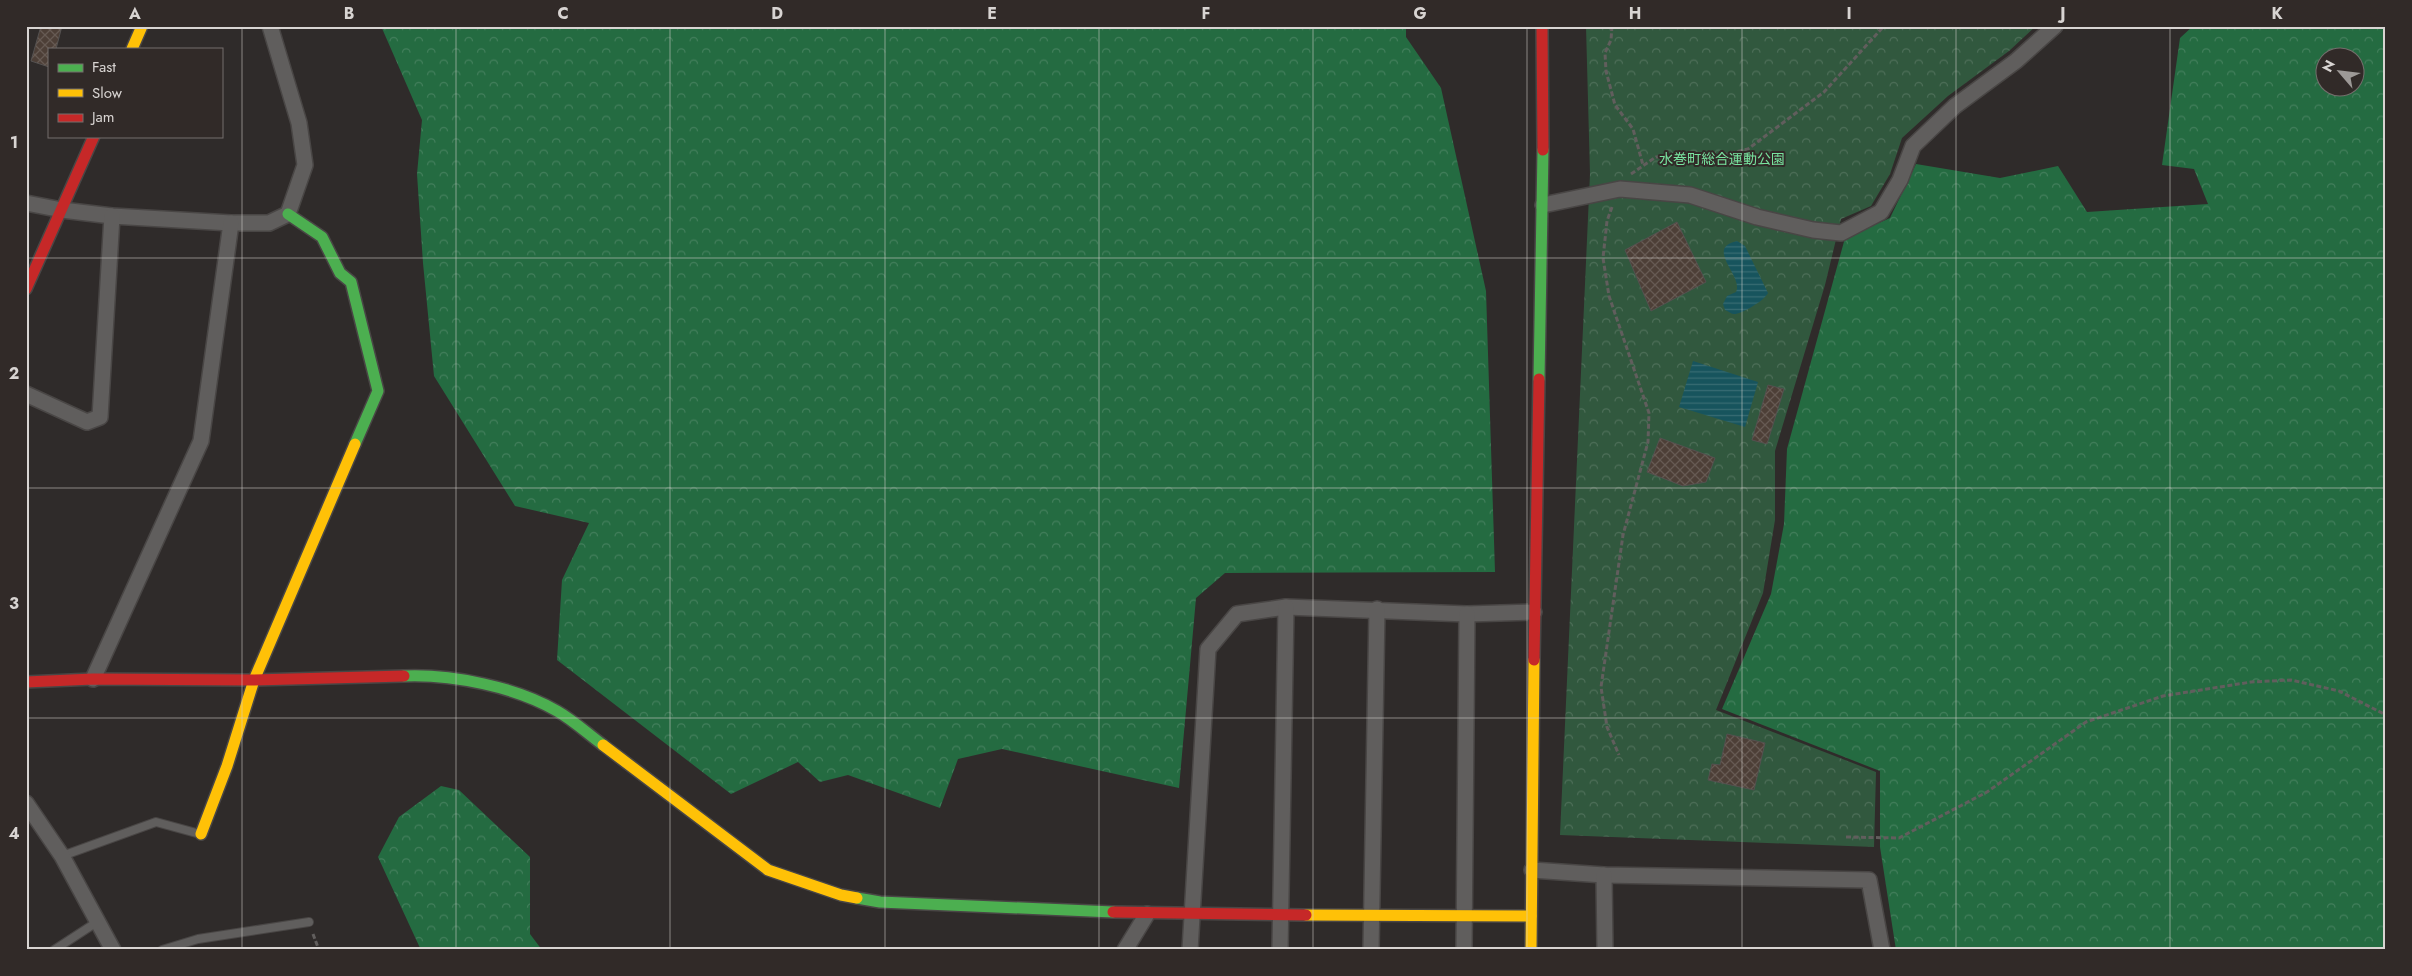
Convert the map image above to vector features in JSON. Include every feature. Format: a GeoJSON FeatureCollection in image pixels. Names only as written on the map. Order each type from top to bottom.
{"type":"FeatureCollection","features":[{"type":"Feature","properties":{"kind":"street"},"geometry":{"type":"LineString","coordinates":[[132,48],[142,26]]}},
{"type":"Feature","properties":{"kind":"street"},"geometry":{"type":"LineString","coordinates":[[26,202],[62,210],[112,216],[231,222],[269,223],[288,214],[304,165],[299,123],[270,26]]}},
{"type":"Feature","properties":{"kind":"street"},"geometry":{"type":"LineString","coordinates":[[1530,950],[1534,612],[1543,205],[1542,53],[1540,26]]}},
{"type":"Feature","properties":{"kind":"street"},"geometry":{"type":"LineString","coordinates":[[1543,205],[1620,190],[1690,195],[1757,217],[1813,230],[1841,233],[1881,212],[1900,180],[1914,146],[1955,106],[2016,61],[2055,26]]}},
{"type":"Feature","properties":{"kind":"street"},"geometry":{"type":"LineString","coordinates":[[26,289],[31,265],[62,210],[93,138]]}},
{"type":"Feature","properties":{"kind":"street"},"geometry":{"type":"LineString","coordinates":[[201,834],[227,766],[254,680],[378,391],[351,282],[340,273],[322,237],[288,214]]}},
{"type":"Feature","properties":{"kind":"street"},"geometry":{"type":"LineString","coordinates":[[26,394],[87,422],[100,417],[112,216]]}},
{"type":"Feature","properties":{"kind":"street"},"geometry":{"type":"LineString","coordinates":[[93,679],[201,441],[231,222]]}},
{"type":"Feature","properties":{"kind":"street"},"geometry":{"type":"LineString","coordinates":[[1190,950],[1208,649],[1237,614],[1286,607],[1378,609],[1468,614],[1534,612]]}},
{"type":"Feature","properties":{"kind":"street"},"geometry":{"type":"LineString","coordinates":[[1280,950],[1286,607]]}},
{"type":"Feature","properties":{"kind":"street"},"geometry":{"type":"LineString","coordinates":[[1371,950],[1378,609]]}},
{"type":"Feature","properties":{"kind":"street"},"geometry":{"type":"LineString","coordinates":[[1464,950],[1468,614]]}},
{"type":"Feature","properties":{"kind":"street"},"geometry":{"type":"LineString","coordinates":[[26,682],[93,679],[254,680],[427,675],[516,691],[558,711],[768,870],[806,885],[841,895],[880,902],[1147,914],[1191,912],[1281,915],[1531,916]]}},
{"type":"Feature","properties":{"kind":"street"},"geometry":{"type":"LineString","coordinates":[[26,803],[62,856],[113,950]]}},
{"type":"Feature","properties":{"kind":"street"},"geometry":{"type":"LineString","coordinates":[[1532,870],[1604,875],[1869,880],[1882,950]]}},
{"type":"Feature","properties":{"kind":"street"},"geometry":{"type":"LineString","coordinates":[[1604,875],[1605,950]]}},
{"type":"Feature","properties":{"kind":"street"},"geometry":{"type":"LineString","coordinates":[[1125,950],[1147,914]]}},
{"type":"Feature","properties":{"kind":"lane"},"geometry":{"type":"LineString","coordinates":[[62,856],[156,822],[201,834]]}},
{"type":"Feature","properties":{"kind":"lane"},"geometry":{"type":"LineString","coordinates":[[54,950],[97,922]]}},
{"type":"Feature","properties":{"kind":"lane"},"geometry":{"type":"LineString","coordinates":[[162,950],[198,939],[309,922]]}},
{"type":"Feature","properties":{"kind":"path"},"geometry":{"type":"LineString","coordinates":[[1612,26],[1610,40],[1605,53],[1606,71],[1615,105],[1633,129],[1643,165]]}},
{"type":"Feature","properties":{"kind":"path"},"geometry":{"type":"LineString","coordinates":[[1619,756],[1607,727],[1601,687],[1622,535],[1648,442],[1649,413],[1609,296],[1603,258],[1607,221],[1620,190],[1632,172],[1656,157],[1685,156],[1711,158],[1748,149],[1824,92],[1884,26]]}},
{"type":"Feature","properties":{"kind":"path"},"geometry":{"type":"LineString","coordinates":[[1846,837],[1899,838],[1987,792],[2086,722],[2164,696],[2251,682],[2290,680],[2339,691],[2386,715]]}},
{"type":"Feature","properties":{"kind":"green space"},"geometry":{"type":"Polygon","coordinates":[[[381,26],[1406,26],[1406,37],[1441,88],[1486,291],[1495,572],[1225,573],[1196,598],[1179,788],[1002,749],[958,759],[940,808],[848,775],[820,782],[798,762],[731,794],[557,660],[562,580],[589,523],[515,506],[434,376],[417,174],[422,120],[381,26]]]}},
{"type":"Feature","properties":{"kind":"green space","name":"水巻町総合運動公園"},"geometry":{"type":"Polygon","coordinates":[[[1586,26],[2036,26],[2009,51],[1948,96],[1902,138],[1890,174],[1871,206],[1841,219],[1825,285],[1775,451],[1775,520],[1763,593],[1716,710],[1876,772],[1874,847],[1560,835],[1590,174],[1586,26]]]}},
{"type":"Feature","properties":{"kind":"green space"},"geometry":{"type":"Polygon","coordinates":[[[2193,26],[2386,26],[2386,950],[1896,950],[1880,847],[1880,771],[1722,709],[1771,594],[1784,524],[1787,449],[1845,238],[1890,218],[1916,164],[2000,178],[2058,166],[2087,212],[2208,204],[2194,169],[2162,165],[2180,38],[2193,26]]]}},
{"type":"Feature","properties":{"kind":"green space"},"geometry":{"type":"Polygon","coordinates":[[[441,786],[459,790],[530,857],[530,934],[542,950],[420,948],[378,857],[399,817],[441,786]]]}},
{"type":"Feature","properties":{"kind":"water"},"geometry":{"type":"Polygon","coordinates":[[[1737,241],[1745,246],[1768,293],[1752,306],[1737,314],[1733,314],[1725,310],[1723,304],[1727,296],[1736,292],[1737,286],[1724,256],[1724,250],[1728,245],[1737,241]]]}},
{"type":"Feature","properties":{"kind":"water"},"geometry":{"type":"Polygon","coordinates":[[[1693,361],[1758,382],[1745,427],[1679,407],[1693,361]]]}},
{"type":"Feature","properties":{"kind":"building"},"geometry":{"type":"Polygon","coordinates":[[[41,26],[62,26],[56,48],[48,48],[48,67],[31,61],[41,26]]]}},
{"type":"Feature","properties":{"kind":"building"},"geometry":{"type":"Polygon","coordinates":[[[1677,222],[1706,282],[1651,311],[1625,250],[1677,222]]]}},
{"type":"Feature","properties":{"kind":"building"},"geometry":{"type":"Polygon","coordinates":[[[1768,385],[1784,389],[1767,444],[1752,440],[1768,385]]]}},
{"type":"Feature","properties":{"kind":"building"},"geometry":{"type":"Polygon","coordinates":[[[1660,438],[1715,458],[1706,482],[1683,486],[1647,472],[1660,438]]]}},
{"type":"Feature","properties":{"kind":"building"},"geometry":{"type":"Polygon","coordinates":[[[1727,734],[1765,743],[1754,790],[1708,780],[1712,764],[1720,765],[1727,734]]]}},
{"type":"Feature","properties":{"kind":"traffic: fast"},"geometry":{"type":"LineString","coordinates":[[1539,379],[1543,150]]}},
{"type":"Feature","properties":{"kind":"traffic: fast"},"geometry":{"type":"LineString","coordinates":[[288,214],[322,237],[340,273],[351,282],[378,391],[355,444]]}},
{"type":"Feature","properties":{"kind":"traffic: fast"},"geometry":{"type":"LineString","coordinates":[[404,676],[442,677],[463,680],[523,695],[563,715],[603,745]]}},
{"type":"Feature","properties":{"kind":"traffic: fast"},"geometry":{"type":"LineString","coordinates":[[857,898],[880,902],[1113,912]]}},
{"type":"Feature","properties":{"kind":"traffic: slow"},"geometry":{"type":"LineString","coordinates":[[132,48],[142,26]]}},
{"type":"Feature","properties":{"kind":"traffic: slow"},"geometry":{"type":"LineString","coordinates":[[201,834],[227,766],[254,680],[355,444]]}},
{"type":"Feature","properties":{"kind":"traffic: slow"},"geometry":{"type":"LineString","coordinates":[[1531,950],[1534,660]]}},
{"type":"Feature","properties":{"kind":"traffic: slow"},"geometry":{"type":"LineString","coordinates":[[603,745],[768,870],[841,895],[857,898]]}},
{"type":"Feature","properties":{"kind":"traffic: slow"},"geometry":{"type":"LineString","coordinates":[[1306,915],[1531,916]]}},
{"type":"Feature","properties":{"kind":"traffic: jam"},"geometry":{"type":"LineString","coordinates":[[1542,26],[1543,150]]}},
{"type":"Feature","properties":{"kind":"traffic: jam"},"geometry":{"type":"LineString","coordinates":[[26,289],[93,138]]}},
{"type":"Feature","properties":{"kind":"traffic: jam"},"geometry":{"type":"LineString","coordinates":[[1534,660],[1539,379]]}},
{"type":"Feature","properties":{"kind":"traffic: jam"},"geometry":{"type":"LineString","coordinates":[[26,682],[93,679],[254,680],[404,676]]}},
{"type":"Feature","properties":{"kind":"traffic: jam"},"geometry":{"type":"LineString","coordinates":[[1113,912],[1306,915]]}}]}
